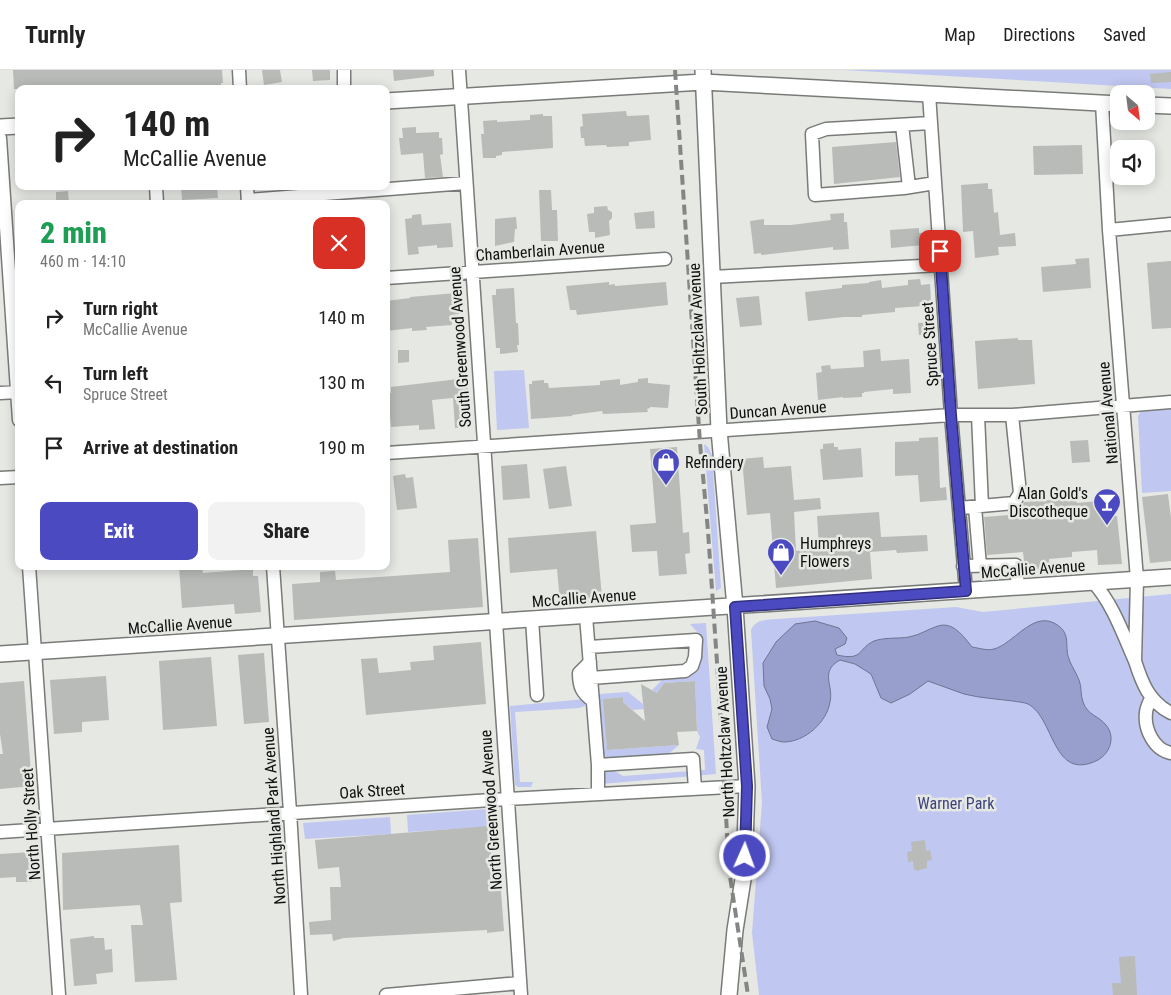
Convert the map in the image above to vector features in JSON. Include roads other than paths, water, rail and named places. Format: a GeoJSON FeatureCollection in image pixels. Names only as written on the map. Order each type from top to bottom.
{"type":"FeatureCollection","features":[{"type":"Feature","properties":{"kind":"main road"},"geometry":{"type":"LineString","coordinates":[[390,101],[703,76],[929,94],[1110,103]]}},
{"type":"Feature","properties":{"kind":"main road","name":"South Holtzclaw Avenue"},"geometry":{"type":"LineString","coordinates":[[703,76],[720,430],[735,607]]}},
{"type":"Feature","properties":{"kind":"main road"},"geometry":{"type":"LineString","coordinates":[[1155,105],[1171,106]]}},
{"type":"Feature","properties":{"kind":"main road"},"geometry":{"type":"LineString","coordinates":[[0,127],[15,126]]}},
{"type":"Feature","properties":{"kind":"main road","name":"McCallie Avenue"},"geometry":{"type":"LineString","coordinates":[[0,654],[1171,577]]}},
{"type":"Feature","properties":{"kind":"main road","name":"North Holtzclaw Avenue"},"geometry":{"type":"LineString","coordinates":[[729,995],[735,930],[744,873],[747,786],[735,607]]}},
{"type":"Feature","properties":{"kind":"street"},"geometry":{"type":"LineString","coordinates":[[239,70],[240,85]]}},
{"type":"Feature","properties":{"kind":"street"},"geometry":{"type":"LineString","coordinates":[[344,70],[344,85]]}},
{"type":"Feature","properties":{"kind":"street","name":"South Greenwood Avenue"},"geometry":{"type":"LineString","coordinates":[[459,70],[495,622]]}},
{"type":"Feature","properties":{"kind":"street","name":"Spruce Street"},"geometry":{"type":"LineString","coordinates":[[929,94],[951,415],[966,591]]}},
{"type":"Feature","properties":{"kind":"street","name":"National Avenue"},"geometry":{"type":"LineString","coordinates":[[1102,103],[1109,230],[1138,579],[1135,661]]}},
{"type":"Feature","properties":{"kind":"street"},"geometry":{"type":"LineString","coordinates":[[931,123],[826,129],[812,134],[815,195],[907,188],[935,183]]}},
{"type":"Feature","properties":{"kind":"street"},"geometry":{"type":"LineString","coordinates":[[902,124],[907,188]]}},
{"type":"Feature","properties":{"kind":"street"},"geometry":{"type":"LineString","coordinates":[[0,138],[3,214],[15,358]]}},
{"type":"Feature","properties":{"kind":"street"},"geometry":{"type":"LineString","coordinates":[[390,190],[466,183]]}},
{"type":"Feature","properties":{"kind":"street"},"geometry":{"type":"LineString","coordinates":[[271,200],[386,190]]}},
{"type":"Feature","properties":{"kind":"street"},"geometry":{"type":"LineString","coordinates":[[1109,230],[1171,224]]}},
{"type":"Feature","properties":{"kind":"street","name":"Chamberlain Avenue"},"geometry":{"type":"LineString","coordinates":[[390,278],[665,259]]}},
{"type":"Feature","properties":{"kind":"street"},"geometry":{"type":"LineString","coordinates":[[712,277],[941,266]]}},
{"type":"Feature","properties":{"kind":"street"},"geometry":{"type":"LineString","coordinates":[[0,393],[15,392]]}},
{"type":"Feature","properties":{"kind":"street","name":"Duncan Avenue"},"geometry":{"type":"LineString","coordinates":[[390,453],[951,415],[1012,415],[1171,402]]}},
{"type":"Feature","properties":{"kind":"street"},"geometry":{"type":"LineString","coordinates":[[978,415],[980,566]]}},
{"type":"Feature","properties":{"kind":"street"},"geometry":{"type":"LineString","coordinates":[[959,508],[1014,503],[1020,493],[1012,415]]}},
{"type":"Feature","properties":{"kind":"street"},"geometry":{"type":"LineString","coordinates":[[0,478],[15,477]]}},
{"type":"Feature","properties":{"kind":"street"},"geometry":{"type":"LineString","coordinates":[[963,566],[1016,565],[1018,587]]}},
{"type":"Feature","properties":{"kind":"street","name":"North Holly Street"},"geometry":{"type":"LineString","coordinates":[[29,570],[59,995]]}},
{"type":"Feature","properties":{"kind":"street","name":"North Highland Park Avenue"},"geometry":{"type":"LineString","coordinates":[[273,570],[301,995]]}},
{"type":"Feature","properties":{"kind":"street"},"geometry":{"type":"LineString","coordinates":[[1092,582],[1103,594],[1110,607],[1135,661],[1142,683],[1151,698],[1163,709],[1171,712]]}},
{"type":"Feature","properties":{"kind":"street"},"geometry":{"type":"LineString","coordinates":[[586,616],[598,765],[598,794]]}},
{"type":"Feature","properties":{"kind":"street"},"geometry":{"type":"LineString","coordinates":[[532,619],[537,695]]}},
{"type":"Feature","properties":{"kind":"street","name":"North Greenwood Avenue"},"geometry":{"type":"LineString","coordinates":[[495,622],[520,989]]}},
{"type":"Feature","properties":{"kind":"street"},"geometry":{"type":"LineString","coordinates":[[589,647],[696,640],[695,657],[692,666],[684,671],[591,678]]}},
{"type":"Feature","properties":{"kind":"street"},"geometry":{"type":"LineString","coordinates":[[590,662],[579,673],[579,684],[584,694],[593,701]]}},
{"type":"Feature","properties":{"kind":"street"},"geometry":{"type":"LineString","coordinates":[[1151,698],[1146,712],[1146,727],[1154,743],[1160,749],[1171,753]]}},
{"type":"Feature","properties":{"kind":"street"},"geometry":{"type":"LineString","coordinates":[[598,765],[693,759],[695,789]]}},
{"type":"Feature","properties":{"kind":"street","name":"Oak Street"},"geometry":{"type":"LineString","coordinates":[[0,832],[290,812],[747,786]]}},
{"type":"Feature","properties":{"kind":"street"},"geometry":{"type":"LineString","coordinates":[[386,995],[520,989]]}},
{"type":"Feature","properties":{"kind":"railway"},"geometry":{"type":"LineString","coordinates":[[675,70],[720,706],[729,870],[748,995]]}},
{"type":"Feature","properties":{"kind":"place","name":"Refindery"},"geometry":{"type":"Point","coordinates":[666,486]}},
{"type":"Feature","properties":{"kind":"place","name":"Alan Gold's Discotheque"},"geometry":{"type":"Point","coordinates":[1107,526]}},
{"type":"Feature","properties":{"kind":"place","name":"Humphreys Flowers"},"geometry":{"type":"Point","coordinates":[781,576]}},
{"type":"Feature","properties":{"kind":"park label","name":"Warner Park"},"geometry":{"type":"Point","coordinates":[956,803]}}]}
